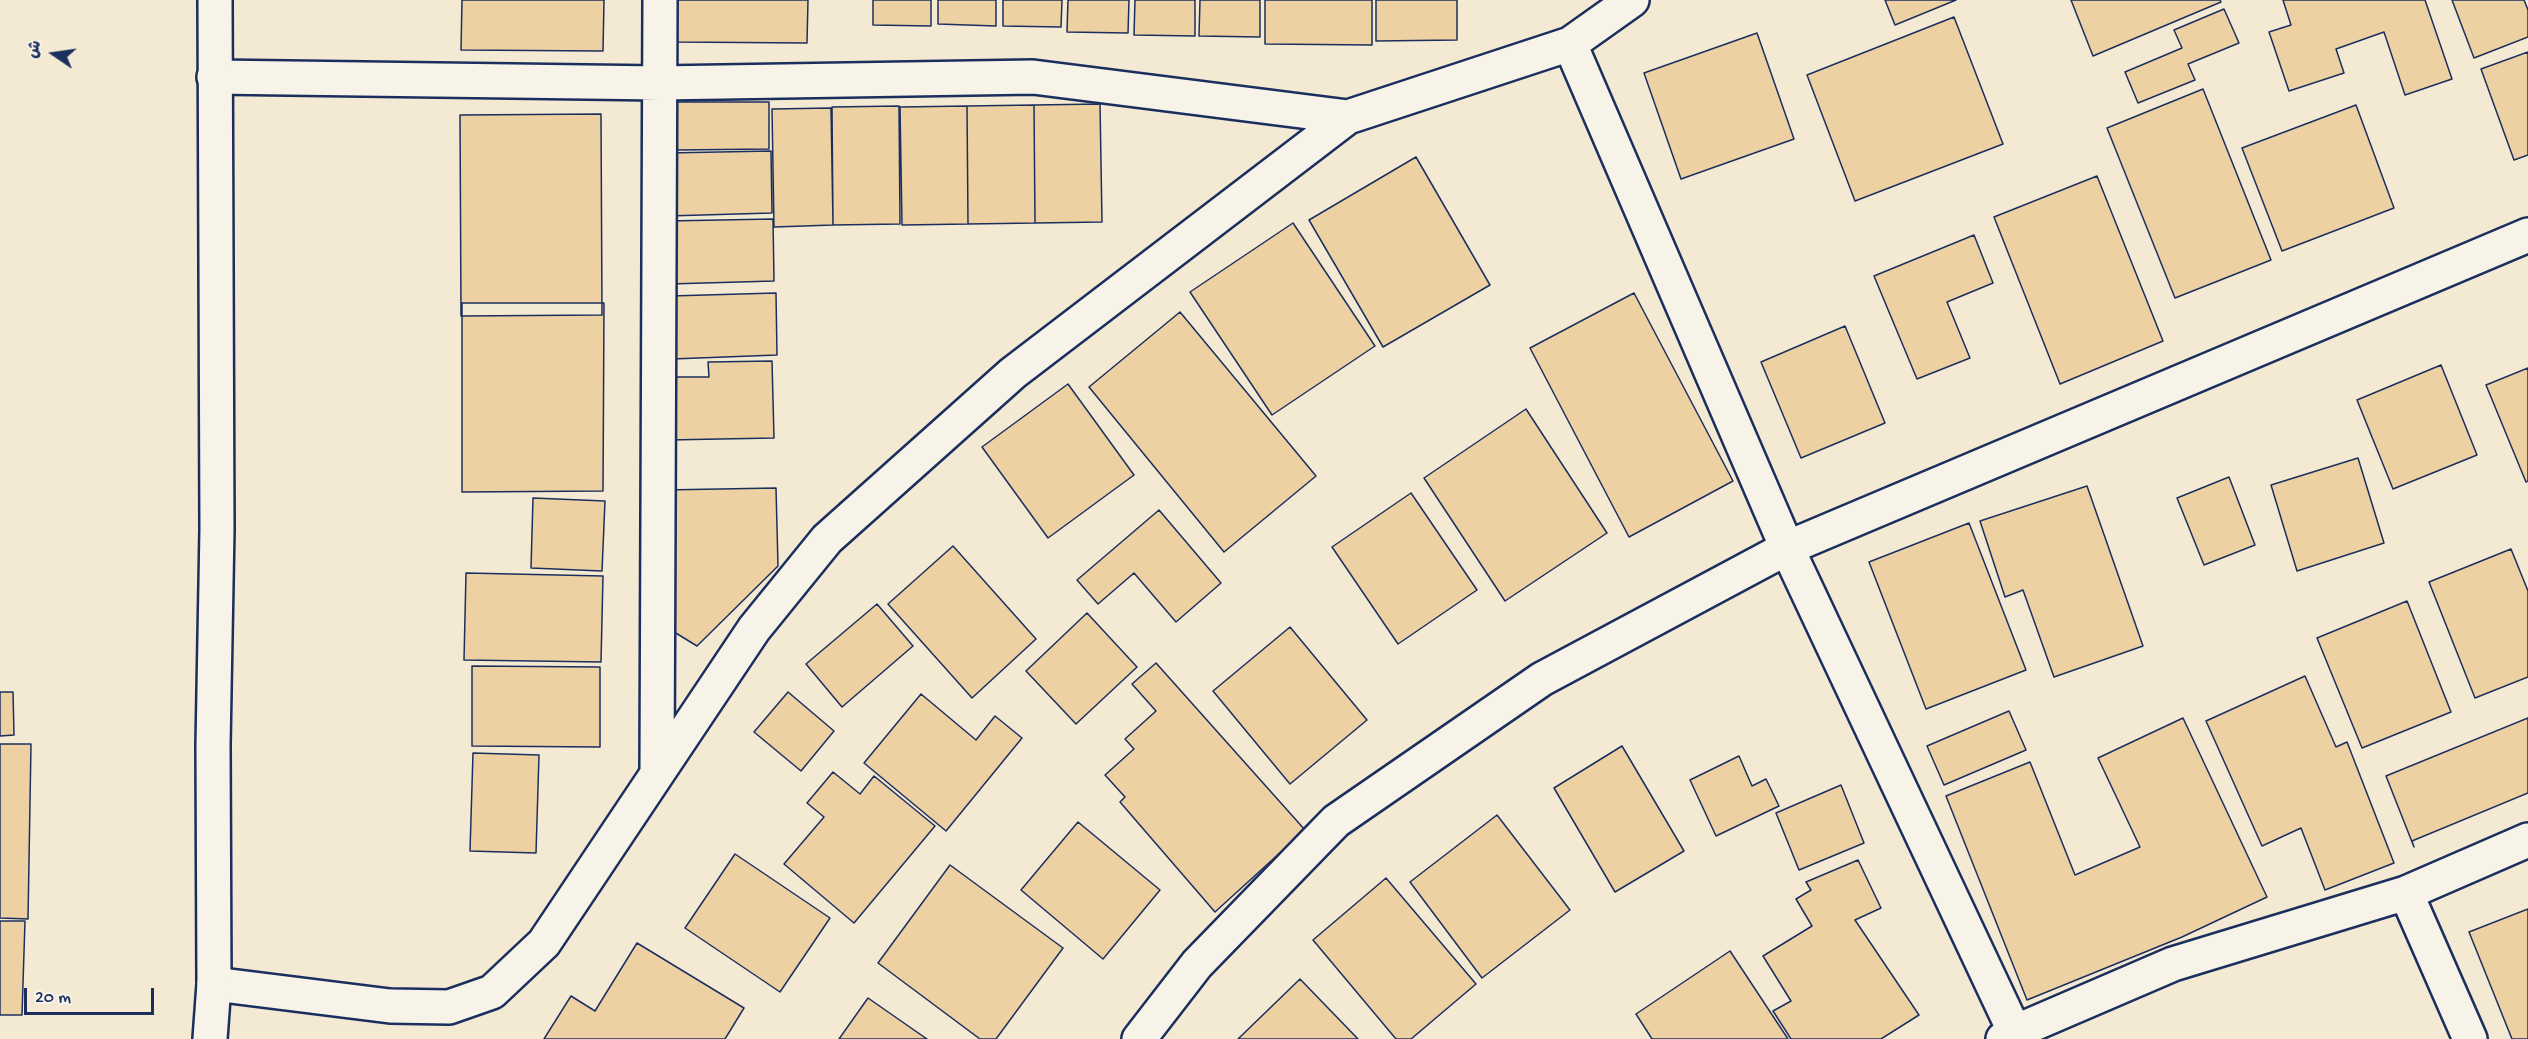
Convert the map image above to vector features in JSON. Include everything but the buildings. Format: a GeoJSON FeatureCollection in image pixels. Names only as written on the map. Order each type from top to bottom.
{"type":"FeatureCollection","features":[{"type":"Feature","properties":{"kind":"street"},"geometry":{"type":"LineString","coordinates":[[210,1039],[214,984],[213,745],[217,529],[215,0]]}},
{"type":"Feature","properties":{"kind":"street"},"geometry":{"type":"LineString","coordinates":[[657,774],[660,0]]}},
{"type":"Feature","properties":{"kind":"street"},"geometry":{"type":"LineString","coordinates":[[214,984],[390,1006],[448,1007],[492,992],[544,943],[754,628],[827,539],[1013,374],[1348,117],[1570,44],[1632,0]]}},
{"type":"Feature","properties":{"kind":"street"},"geometry":{"type":"LineString","coordinates":[[1570,44],[1787,548],[2012,1037],[2173,964],[2406,893],[2528,840]]}},
{"type":"Feature","properties":{"kind":"street"},"geometry":{"type":"LineString","coordinates":[[214,77],[660,83],[1034,77],[1348,117]]}},
{"type":"Feature","properties":{"kind":"street"},"geometry":{"type":"LineString","coordinates":[[1139,1039],[1197,964],[1336,821],[1542,679],[1787,548],[2528,235]]}},
{"type":"Feature","properties":{"kind":"street"},"geometry":{"type":"LineString","coordinates":[[2406,893],[2470,1039]]}}]}
